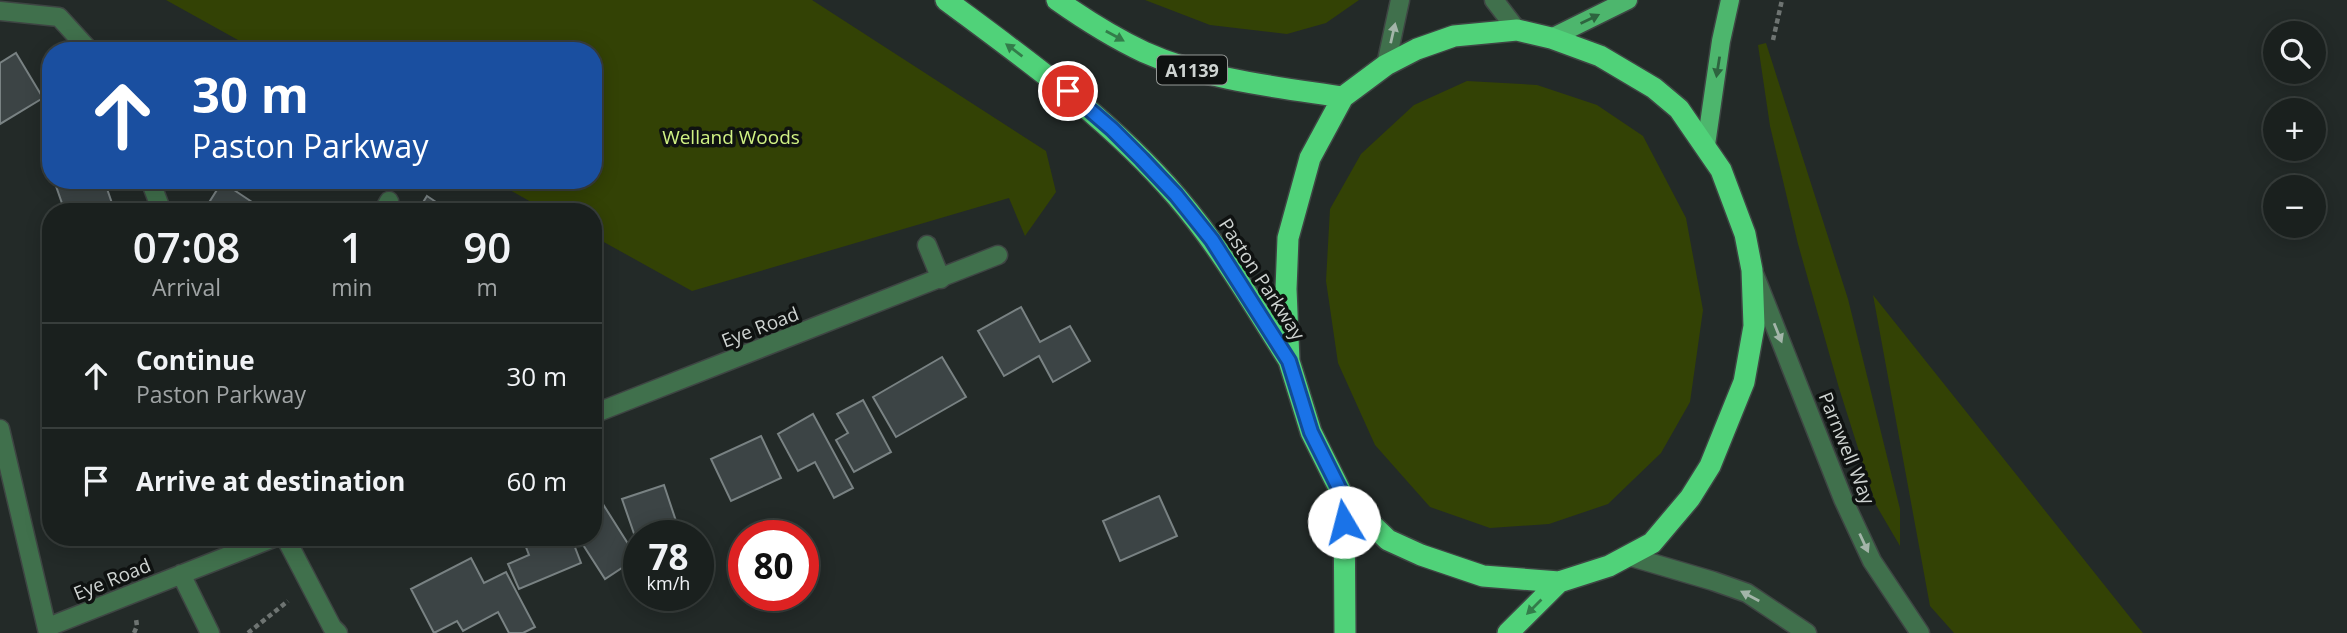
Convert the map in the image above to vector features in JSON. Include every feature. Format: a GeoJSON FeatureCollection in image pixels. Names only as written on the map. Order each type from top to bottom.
{"type":"FeatureCollection","features":[{"type":"Feature","properties":{"kind":"highway","name":"Paston Parkway"},"geometry":{"type":"LineString","coordinates":[[946,0],[1068,91],[1112,129],[1176,195],[1212,240],[1289,361]]}},
{"type":"Feature","properties":{"kind":"highway","name":"A1139"},"geometry":{"type":"LineString","coordinates":[[1057,0],[1086,20],[1144,52],[1195,71],[1343,97]]}},
{"type":"Feature","properties":{"kind":"highway"},"geometry":{"type":"LineString","coordinates":[[1517,30],[1551,38],[1601,56],[1654,88],[1679,109],[1706,145],[1721,170],[1745,234],[1752,270],[1754,326],[1744,382],[1710,466],[1690,498],[1652,543],[1594,572],[1559,582],[1483,576],[1420,555],[1388,540],[1344,498],[1311,432],[1289,361],[1286,289],[1288,238],[1310,158],[1343,97],[1386,65],[1417,48],[1454,36],[1517,30]]}},
{"type":"Feature","properties":{"kind":"highway"},"geometry":{"type":"LineString","coordinates":[[1344,498],[1345,633]]}},
{"type":"Feature","properties":{"kind":"highway"},"geometry":{"type":"LineString","coordinates":[[1508,633],[1559,582]]}},
{"type":"Feature","properties":{"kind":"main road"},"geometry":{"type":"LineString","coordinates":[[1551,38],[1628,0]]}},
{"type":"Feature","properties":{"kind":"main road"},"geometry":{"type":"LineString","coordinates":[[1706,145],[1721,41],[1730,0]]}},
{"type":"Feature","properties":{"kind":"street"},"geometry":{"type":"LineString","coordinates":[[1386,65],[1400,0]]}},
{"type":"Feature","properties":{"kind":"street"},"geometry":{"type":"LineString","coordinates":[[1494,0],[1517,30]]}},
{"type":"Feature","properties":{"kind":"street"},"geometry":{"type":"LineString","coordinates":[[0,11],[59,17],[82,42]]}},
{"type":"Feature","properties":{"kind":"street"},"geometry":{"type":"LineString","coordinates":[[927,245],[941,279]]}},
{"type":"Feature","properties":{"kind":"street","name":"Eye Road"},"geometry":{"type":"LineString","coordinates":[[602,411],[998,256]]}},
{"type":"Feature","properties":{"kind":"street","name":"Parnwell Way"},"geometry":{"type":"LineString","coordinates":[[1752,270],[1843,499],[1872,561],[1920,633]]}},
{"type":"Feature","properties":{"kind":"street"},"geometry":{"type":"LineString","coordinates":[[0,429],[48,630]]}},
{"type":"Feature","properties":{"kind":"street","name":"Eye Road"},"geometry":{"type":"LineString","coordinates":[[48,630],[253,546]]}},
{"type":"Feature","properties":{"kind":"street"},"geometry":{"type":"LineString","coordinates":[[290,546],[332,627],[338,633]]}},
{"type":"Feature","properties":{"kind":"street"},"geometry":{"type":"LineString","coordinates":[[1628,556],[1713,580],[1747,593],[1807,633]]}},
{"type":"Feature","properties":{"kind":"street"},"geometry":{"type":"LineString","coordinates":[[181,574],[210,633]]}},
{"type":"Feature","properties":{"kind":"path"},"geometry":{"type":"LineString","coordinates":[[1773,40],[1782,0]]}},
{"type":"Feature","properties":{"kind":"path"},"geometry":{"type":"LineString","coordinates":[[247,633],[310,585]]}},
{"type":"Feature","properties":{"kind":"green space","name":"Welland Woods"},"geometry":{"type":"Polygon","coordinates":[[[166,0],[812,0],[1046,151],[1056,192],[1025,236],[1009,198],[692,291],[602,241],[602,203],[533,203],[508,189],[602,189],[602,42],[242,42],[166,0]]]}},
{"type":"Feature","properties":{"kind":"green space"},"geometry":{"type":"Polygon","coordinates":[[[1145,0],[1359,0],[1326,23],[1287,34],[1210,25],[1145,0]]]}},
{"type":"Feature","properties":{"kind":"green space"},"geometry":{"type":"Polygon","coordinates":[[[1766,43],[1848,299],[1900,509],[1900,546],[1876,505],[1798,244],[1770,126],[1758,45],[1766,43]]]}},
{"type":"Feature","properties":{"kind":"green space"},"geometry":{"type":"Polygon","coordinates":[[[1467,81],[1537,85],[1597,105],[1643,136],[1686,218],[1703,310],[1690,402],[1661,453],[1608,504],[1549,524],[1490,528],[1430,507],[1375,445],[1338,363],[1326,281],[1330,209],[1361,154],[1414,105],[1467,81]]]}},
{"type":"Feature","properties":{"kind":"green space"},"geometry":{"type":"Polygon","coordinates":[[[1873,295],[2143,633],[1954,633],[1930,606],[1873,295]]]}},
{"type":"Feature","properties":{"kind":"building"},"geometry":{"type":"Polygon","coordinates":[[[16,53],[42,99],[0,124],[0,63],[16,53]]]}},
{"type":"Feature","properties":{"kind":"building"},"geometry":{"type":"Polygon","coordinates":[[[57,189],[107,189],[112,203],[62,203],[57,189]]]}},
{"type":"Feature","properties":{"kind":"building"},"geometry":{"type":"Polygon","coordinates":[[[218,189],[232,189],[254,203],[209,203],[218,189]]]}},
{"type":"Feature","properties":{"kind":"building"},"geometry":{"type":"Polygon","coordinates":[[[427,196],[438,203],[423,203],[427,196]]]}},
{"type":"Feature","properties":{"kind":"building"},"geometry":{"type":"Polygon","coordinates":[[[1021,307],[1040,342],[1070,326],[1090,361],[1053,382],[1039,356],[1004,376],[978,331],[1021,307]]]}},
{"type":"Feature","properties":{"kind":"building"},"geometry":{"type":"Polygon","coordinates":[[[942,357],[966,397],[896,437],[873,397],[942,357]]]}},
{"type":"Feature","properties":{"kind":"building"},"geometry":{"type":"Polygon","coordinates":[[[863,400],[891,452],[854,472],[836,440],[848,433],[837,414],[863,400]]]}},
{"type":"Feature","properties":{"kind":"building"},"geometry":{"type":"Polygon","coordinates":[[[813,414],[853,488],[834,498],[815,462],[798,471],[778,434],[813,414]]]}},
{"type":"Feature","properties":{"kind":"building"},"geometry":{"type":"Polygon","coordinates":[[[761,436],[781,478],[731,501],[711,459],[761,436]]]}},
{"type":"Feature","properties":{"kind":"building"},"geometry":{"type":"Polygon","coordinates":[[[664,485],[676,520],[629,520],[622,499],[664,485]]]}},
{"type":"Feature","properties":{"kind":"building"},"geometry":{"type":"Polygon","coordinates":[[[1159,496],[1177,536],[1120,561],[1103,521],[1159,496]]]}},
{"type":"Feature","properties":{"kind":"building"},"geometry":{"type":"Polygon","coordinates":[[[602,503],[623,536],[623,567],[605,579],[584,546],[602,546],[602,503]]]}},
{"type":"Feature","properties":{"kind":"building"},"geometry":{"type":"Polygon","coordinates":[[[526,546],[574,546],[581,563],[519,589],[508,564],[529,555],[526,546]]]}},
{"type":"Feature","properties":{"kind":"building"},"geometry":{"type":"Polygon","coordinates":[[[471,558],[484,583],[506,572],[535,627],[523,633],[509,633],[498,612],[463,631],[457,621],[434,633],[411,589],[471,558]]]}},
{"type":"Feature","properties":{"kind":"route"},"geometry":{"type":"LineString","coordinates":[[1068,91],[1142,159],[1176,195],[1212,240],[1289,361],[1311,432],[1344,498],[1344,522]]}}]}
